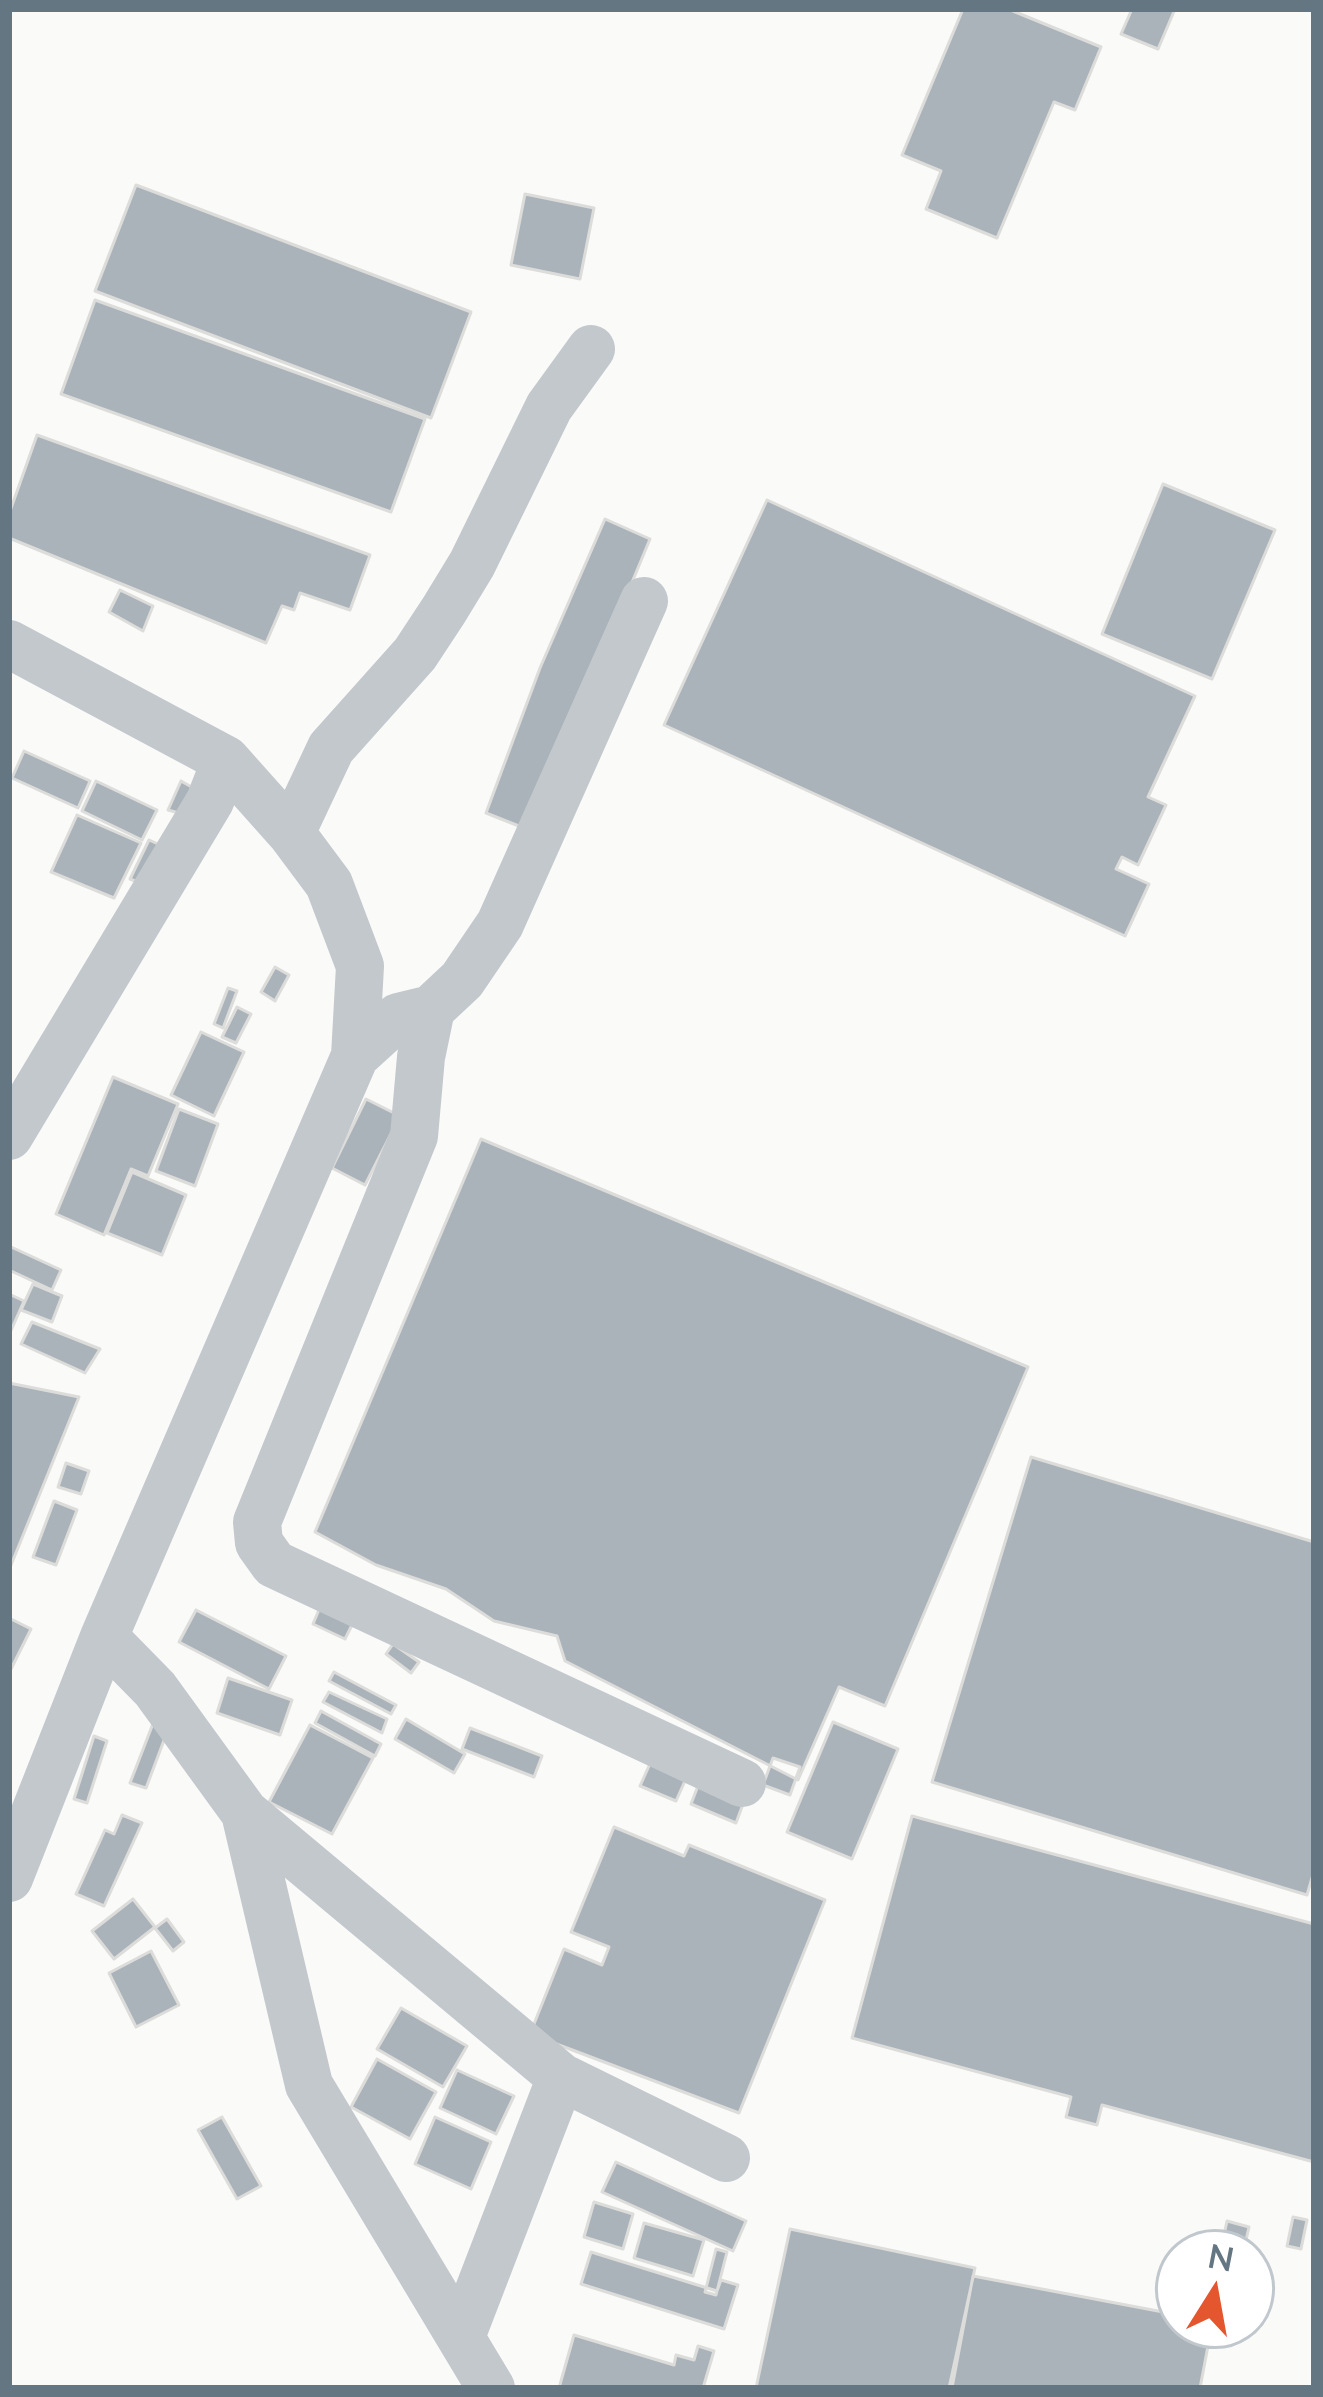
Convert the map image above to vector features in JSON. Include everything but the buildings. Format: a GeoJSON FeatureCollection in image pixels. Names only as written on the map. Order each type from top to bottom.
{"type":"FeatureCollection","features":[{"type":"Feature","properties":{"kind":"lane"},"geometry":{"type":"LineString","coordinates":[[291,833],[331,748],[415,653],[472,565],[548,407],[591,349]]}},
{"type":"Feature","properties":{"kind":"lane"},"geometry":{"type":"LineString","coordinates":[[355,1056],[398,1016],[431,1009],[462,980],[500,924],[644,601]]}},
{"type":"Feature","properties":{"kind":"lane"},"geometry":{"type":"LineString","coordinates":[[9,644],[226,760],[329,884],[360,966],[355,1056],[104,1637],[9,1878]]}},
{"type":"Feature","properties":{"kind":"lane"},"geometry":{"type":"LineString","coordinates":[[9,1136],[210,801],[226,760]]}},
{"type":"Feature","properties":{"kind":"lane"},"geometry":{"type":"LineString","coordinates":[[431,1009],[413,1136],[257,1522],[259,1543],[274,1564],[742,1783]]}},
{"type":"Feature","properties":{"kind":"lane"},"geometry":{"type":"LineString","coordinates":[[104,1637],[155,1689],[245,1813],[561,2077],[726,2158]]}},
{"type":"Feature","properties":{"kind":"lane"},"geometry":{"type":"LineString","coordinates":[[245,1813],[309,2085],[491,2388]]}},
{"type":"Feature","properties":{"kind":"lane"},"geometry":{"type":"LineString","coordinates":[[461,2337],[561,2077]]}}]}
